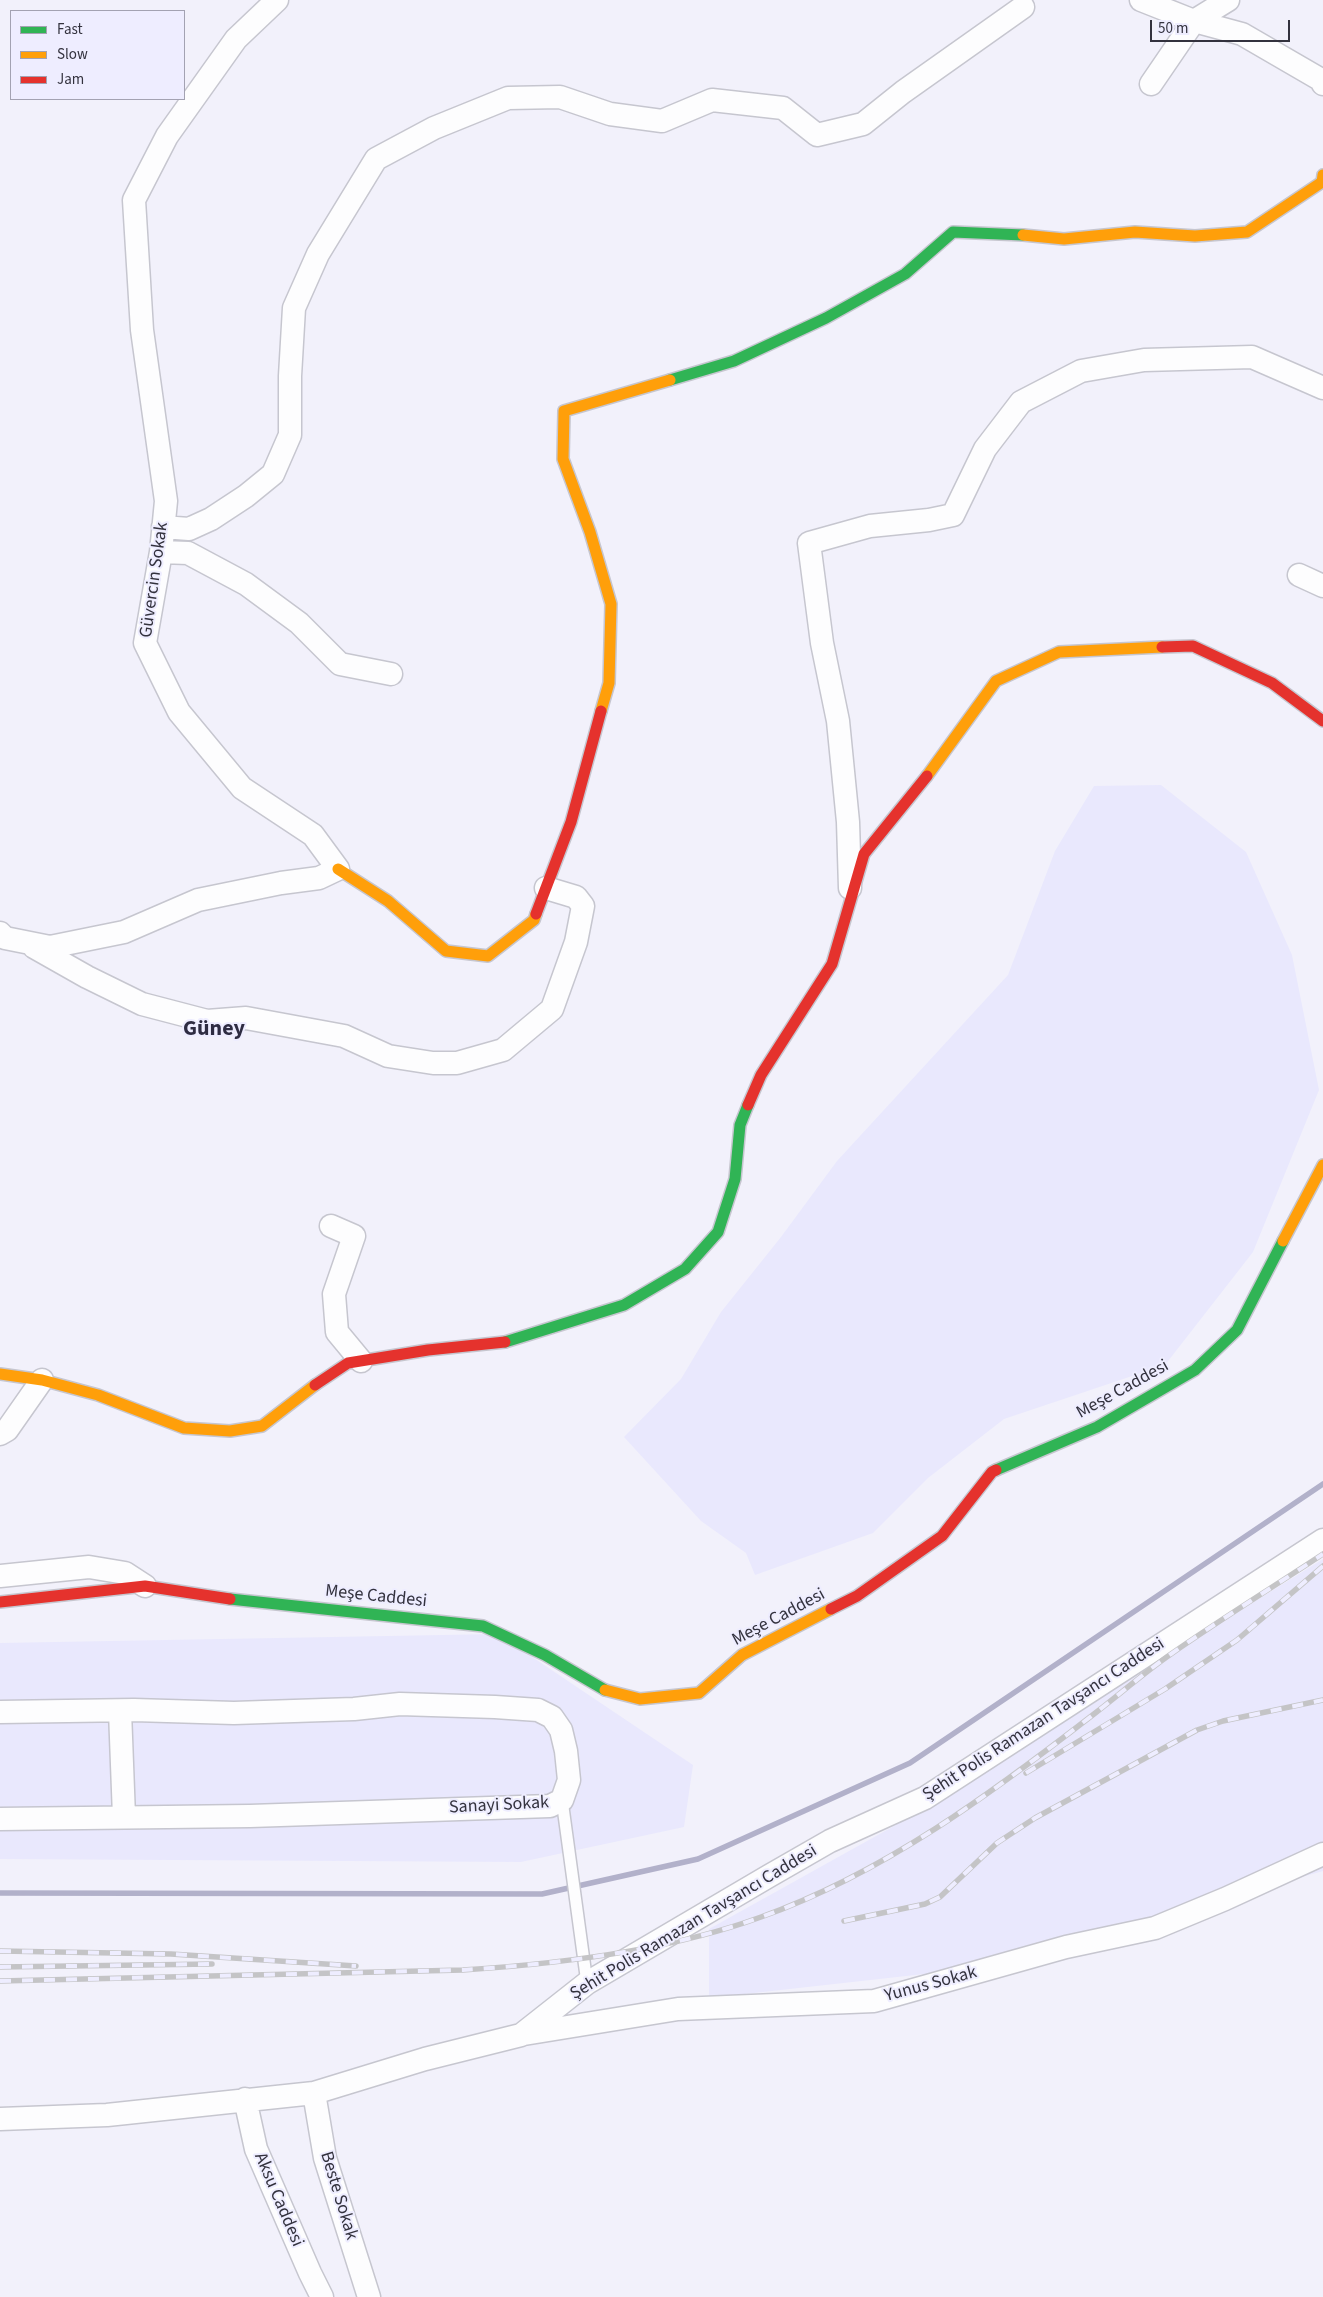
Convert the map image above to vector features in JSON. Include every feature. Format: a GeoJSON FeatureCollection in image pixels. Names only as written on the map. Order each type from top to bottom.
{"type":"FeatureCollection","features":[{"type":"Feature","properties":{"kind":"street","name":"Güvercin Sokak"},"geometry":{"type":"LineString","coordinates":[[277,0],[236,39],[167,136],[134,200],[142,330],[166,501],[161,552],[145,643],[179,712],[242,788],[313,835],[338,869]]}},
{"type":"Feature","properties":{"kind":"street"},"geometry":{"type":"LineString","coordinates":[[1141,0],[1194,21],[1242,34],[1322,81],[1323,84]]}},
{"type":"Feature","properties":{"kind":"street"},"geometry":{"type":"LineString","coordinates":[[1151,84],[1194,21],[1228,0]]}},
{"type":"Feature","properties":{"kind":"street"},"geometry":{"type":"LineString","coordinates":[[163,527],[189,529],[211,519],[246,496],[273,474],[290,435],[290,376],[294,308],[318,254],[376,159],[434,128],[508,98],[560,97],[610,114],[662,121],[712,100],[783,108],[818,135],[863,124],[1019,2]]}},
{"type":"Feature","properties":{"kind":"street"},"geometry":{"type":"LineString","coordinates":[[0,934],[5,938],[50,948],[124,932],[198,900],[281,883],[319,878],[338,869],[388,901],[446,951],[488,956],[534,920],[571,822],[609,683],[611,604],[590,532],[563,459],[564,411],[734,361],[826,318],[905,274],[953,232],[1064,239],[1135,232],[1195,236],[1247,232],[1322,182],[1323,175]]}},
{"type":"Feature","properties":{"kind":"street"},"geometry":{"type":"LineString","coordinates":[[850,901],[848,822],[838,721],[822,643],[809,543],[870,526],[929,520],[953,515],[985,449],[1021,402],[1081,372],[1144,360],[1252,357],[1323,388]]}},
{"type":"Feature","properties":{"kind":"street"},"geometry":{"type":"LineString","coordinates":[[161,552],[188,553],[246,584],[299,623],[340,664],[391,674]]}},
{"type":"Feature","properties":{"kind":"street"},"geometry":{"type":"LineString","coordinates":[[1299,575],[1323,586]]}},
{"type":"Feature","properties":{"kind":"street"},"geometry":{"type":"LineString","coordinates":[[0,1374],[42,1380],[98,1395],[184,1428],[230,1431],[262,1426],[315,1384],[348,1363],[428,1350],[512,1341],[561,1327],[624,1305],[685,1269],[718,1232],[735,1179],[740,1125],[761,1074],[803,1012],[832,964],[864,854],[913,796],[996,681],[1059,652],[1193,646],[1272,683],[1323,721]]}},
{"type":"Feature","properties":{"kind":"street"},"geometry":{"type":"LineString","coordinates":[[24,942],[87,977],[142,1004],[207,1021],[246,1018],[344,1036],[388,1056],[433,1063],[457,1063],[503,1050],[552,1009],[576,942],[582,906],[576,897],[546,888]]}},
{"type":"Feature","properties":{"kind":"street","name":"Meşe Caddesi"},"geometry":{"type":"LineString","coordinates":[[0,1602],[145,1586],[266,1604],[483,1626],[545,1655],[605,1690],[640,1699],[699,1693],[742,1655],[857,1596],[942,1536],[992,1472],[1097,1427],[1195,1370],[1237,1330],[1323,1165]]}},
{"type":"Feature","properties":{"kind":"street"},"geometry":{"type":"LineString","coordinates":[[331,1226],[354,1236],[334,1294],[337,1332],[361,1361]]}},
{"type":"Feature","properties":{"kind":"street"},"geometry":{"type":"LineString","coordinates":[[0,1434],[7,1430],[42,1380]]}},
{"type":"Feature","properties":{"kind":"street","name":"Şehit Polis Ramazan Tavşancı Caddesi"},"geometry":{"type":"LineString","coordinates":[[0,2118],[107,2115],[314,2093],[425,2059],[521,2035],[587,1983],[830,1841],[924,1798],[1323,1540]]}},
{"type":"Feature","properties":{"kind":"street"},"geometry":{"type":"LineString","coordinates":[[0,1576],[89,1567],[125,1573],[145,1586]]}},
{"type":"Feature","properties":{"kind":"street","name":"Sanayi Sokak"},"geometry":{"type":"LineString","coordinates":[[0,1712],[120,1711],[234,1713],[354,1708],[400,1704],[538,1710],[552,1717],[561,1730],[566,1751],[569,1780],[562,1800],[550,1806],[521,1808],[250,1816],[0,1819]]}},
{"type":"Feature","properties":{"kind":"street"},"geometry":{"type":"LineString","coordinates":[[120,1711],[124,1817]]}},
{"type":"Feature","properties":{"kind":"street","name":"Yunus Sokak"},"geometry":{"type":"LineString","coordinates":[[521,2035],[678,2009],[874,2001],[1066,1947],[1154,1928],[1323,1854]]}},
{"type":"Feature","properties":{"kind":"street","name":"Beste Sokak"},"geometry":{"type":"LineString","coordinates":[[314,2093],[324,2158],[369,2297]]}},
{"type":"Feature","properties":{"kind":"street","name":"Aksu Caddesi"},"geometry":{"type":"LineString","coordinates":[[245,2099],[256,2149],[322,2297]]}},
{"type":"Feature","properties":{"kind":"lane"},"geometry":{"type":"LineString","coordinates":[[562,1800],[587,1983]]}},
{"type":"Feature","properties":{"kind":"shaded area"},"geometry":{"type":"Polygon","coordinates":[[[1161,785],[1246,852],[1292,955],[1319,1090],[1253,1252],[1165,1365],[1004,1419],[928,1478],[873,1533],[755,1575],[746,1553],[701,1521],[624,1437],[681,1379],[721,1312],[781,1237],[837,1161],[1008,975],[1055,851],[1094,786],[1161,785]]]}},
{"type":"Feature","properties":{"kind":"shaded area"},"geometry":{"type":"Polygon","coordinates":[[[1323,1559],[1323,1871],[1225,1899],[942,1972],[709,1998],[709,1929],[894,1826],[1323,1559]]]}},
{"type":"Feature","properties":{"kind":"shaded area"},"geometry":{"type":"Polygon","coordinates":[[[498,1634],[693,1765],[684,1827],[521,1862],[0,1859],[0,1643],[498,1634]]]}},
{"type":"Feature","properties":{"kind":"waterway"},"geometry":{"type":"LineString","coordinates":[[0,1893],[542,1894],[698,1859],[910,1763],[1323,1484]]}},
{"type":"Feature","properties":{"kind":"railway"},"geometry":{"type":"LineString","coordinates":[[0,1981],[463,1970],[537,1964],[614,1954],[726,1929],[806,1899],[851,1878],[935,1829],[1016,1773],[1171,1654],[1323,1554]]}},
{"type":"Feature","properties":{"kind":"railway"},"geometry":{"type":"LineString","coordinates":[[1026,1773],[1165,1689],[1237,1640],[1323,1566]]}},
{"type":"Feature","properties":{"kind":"railway"},"geometry":{"type":"LineString","coordinates":[[844,1921],[925,1904],[940,1897],[997,1843],[1035,1818],[1197,1730],[1223,1721],[1323,1700]]}},
{"type":"Feature","properties":{"kind":"railway"},"geometry":{"type":"LineString","coordinates":[[0,1951],[171,1954],[356,1966]]}},
{"type":"Feature","properties":{"kind":"railway"},"geometry":{"type":"LineString","coordinates":[[0,1967],[212,1964]]}},
{"type":"Feature","properties":{"kind":"traffic: fast"},"geometry":{"type":"LineString","coordinates":[[670,380],[734,361],[826,318],[905,274],[953,232],[1023,235]]}},
{"type":"Feature","properties":{"kind":"traffic: fast"},"geometry":{"type":"LineString","coordinates":[[505,1342],[624,1305],[685,1269],[718,1232],[735,1179],[740,1125],[748,1105]]}},
{"type":"Feature","properties":{"kind":"traffic: fast"},"geometry":{"type":"LineString","coordinates":[[996,1470],[1097,1427],[1195,1370],[1237,1330],[1283,1241]]}},
{"type":"Feature","properties":{"kind":"traffic: fast"},"geometry":{"type":"LineString","coordinates":[[230,1599],[483,1626],[545,1655],[605,1690]]}},
{"type":"Feature","properties":{"kind":"traffic: slow"},"geometry":{"type":"LineString","coordinates":[[1023,235],[1064,239],[1135,232],[1195,236],[1247,232],[1322,182],[1323,175]]}},
{"type":"Feature","properties":{"kind":"traffic: slow"},"geometry":{"type":"LineString","coordinates":[[601,711],[609,683],[611,604],[590,532],[563,459],[564,411],[670,380]]}},
{"type":"Feature","properties":{"kind":"traffic: slow"},"geometry":{"type":"LineString","coordinates":[[927,776],[996,681],[1059,652],[1162,647]]}},
{"type":"Feature","properties":{"kind":"traffic: slow"},"geometry":{"type":"LineString","coordinates":[[338,869],[388,901],[446,951],[488,956],[534,920],[536,914]]}},
{"type":"Feature","properties":{"kind":"traffic: slow"},"geometry":{"type":"LineString","coordinates":[[1283,1241],[1323,1165]]}},
{"type":"Feature","properties":{"kind":"traffic: slow"},"geometry":{"type":"LineString","coordinates":[[0,1374],[42,1380],[98,1395],[184,1428],[230,1431],[262,1426],[315,1385]]}},
{"type":"Feature","properties":{"kind":"traffic: slow"},"geometry":{"type":"LineString","coordinates":[[605,1690],[640,1699],[699,1693],[742,1655],[831,1609]]}},
{"type":"Feature","properties":{"kind":"traffic: jam"},"geometry":{"type":"LineString","coordinates":[[1162,647],[1193,646],[1272,683],[1323,721]]}},
{"type":"Feature","properties":{"kind":"traffic: jam"},"geometry":{"type":"LineString","coordinates":[[536,914],[571,822],[601,711]]}},
{"type":"Feature","properties":{"kind":"traffic: jam"},"geometry":{"type":"LineString","coordinates":[[748,1105],[761,1075],[832,964],[864,854],[927,776]]}},
{"type":"Feature","properties":{"kind":"traffic: jam"},"geometry":{"type":"LineString","coordinates":[[315,1385],[348,1363],[428,1350],[505,1342]]}},
{"type":"Feature","properties":{"kind":"traffic: jam"},"geometry":{"type":"LineString","coordinates":[[831,1609],[857,1596],[942,1536],[992,1472],[996,1470]]}},
{"type":"Feature","properties":{"kind":"traffic: jam"},"geometry":{"type":"LineString","coordinates":[[0,1602],[145,1586],[230,1599]]}},
{"type":"Feature","properties":{"kind":"district","name":"Güney"},"geometry":{"type":"Point","coordinates":[214,1030]}}]}
